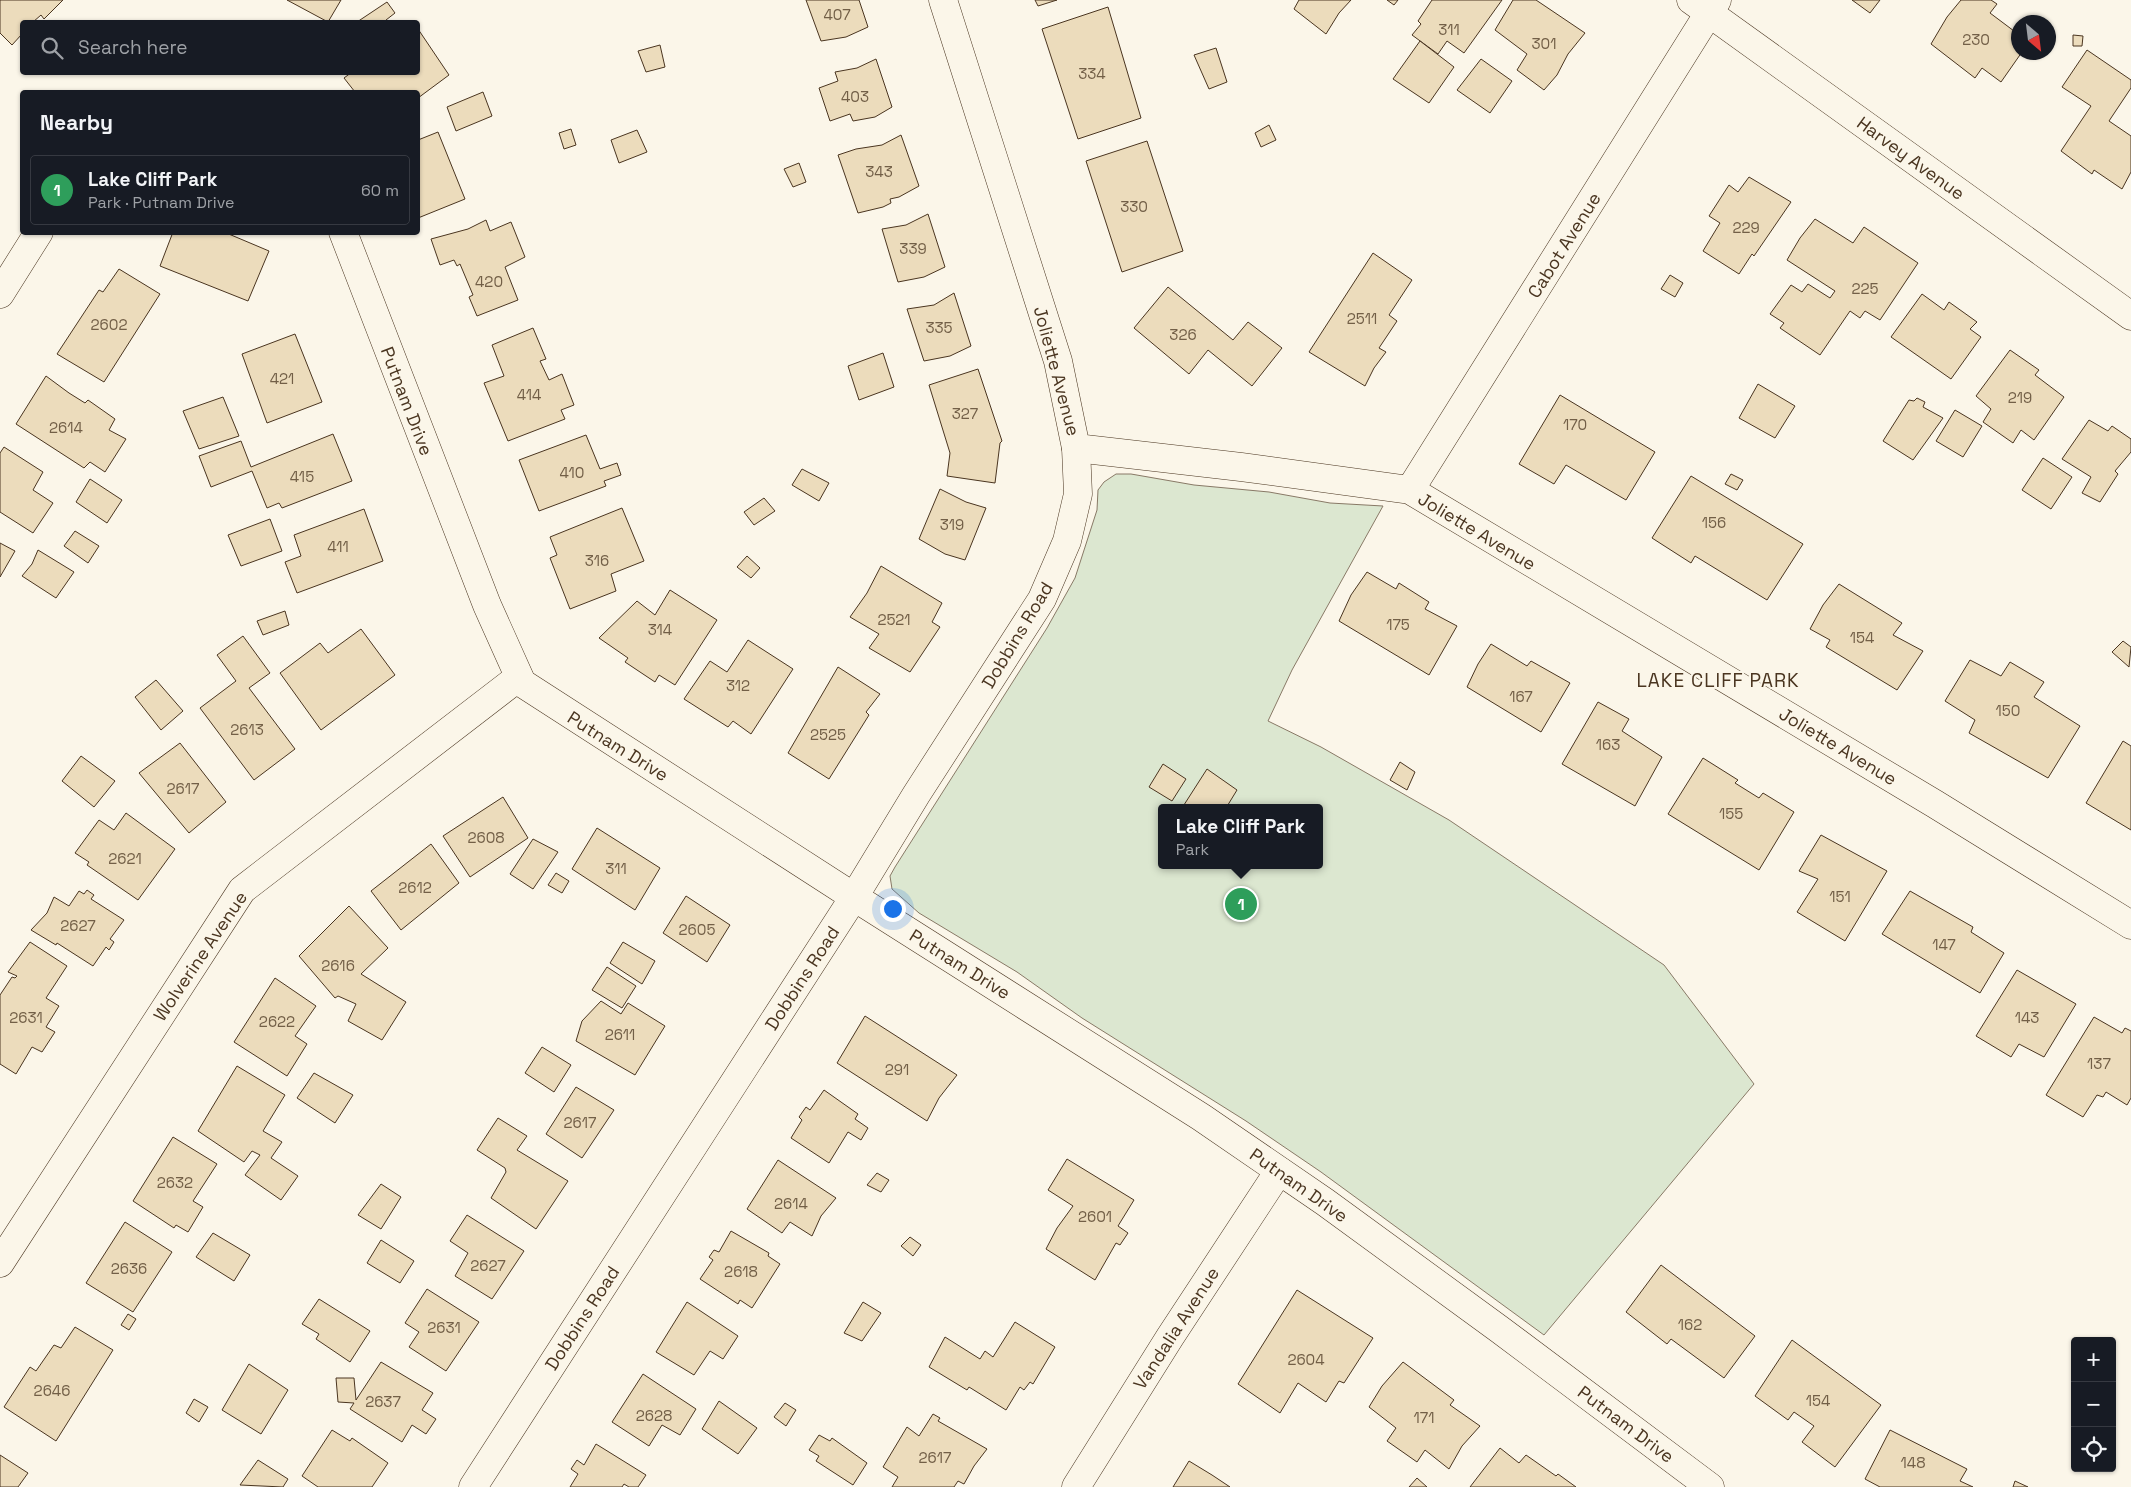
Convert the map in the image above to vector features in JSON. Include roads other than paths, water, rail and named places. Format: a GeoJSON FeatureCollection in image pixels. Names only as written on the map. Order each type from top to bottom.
{"type":"FeatureCollection","features":[{"type":"Feature","properties":{"kind":"street","name":"Joliette Avenue"},"geometry":{"type":"LineString","coordinates":[[943,0],[1058,361],[1076,448],[1241,467],[1410,490],[1935,804],[2131,925]]}},
{"type":"Feature","properties":{"kind":"street","name":"Harvey Avenue"},"geometry":{"type":"LineString","coordinates":[[1706,4],[2131,316]]}},
{"type":"Feature","properties":{"kind":"street","name":"Cabot Avenue"},"geometry":{"type":"LineString","coordinates":[[1410,490],[1706,4]]}},
{"type":"Feature","properties":{"kind":"street"},"geometry":{"type":"LineString","coordinates":[[0,294],[37,235]]}},
{"type":"Feature","properties":{"kind":"street","name":"Putnam Drive"},"geometry":{"type":"LineString","coordinates":[[344,235],[487,605],[522,684],[1201,1116],[1499,1329],[1710,1487]]}},
{"type":"Feature","properties":{"kind":"street","name":"Dobbins Road"},"geometry":{"type":"LineString","coordinates":[[473,1487],[854,897],[916,795],[1042,599],[1067,541],[1078,494],[1076,448]]}},
{"type":"Feature","properties":{"kind":"street","name":"Wolverine Avenue"},"geometry":{"type":"LineString","coordinates":[[0,1263],[242,890],[519,677]]}},
{"type":"Feature","properties":{"kind":"street","name":"Vandalia Avenue"},"geometry":{"type":"LineString","coordinates":[[1076,1487],[1170,1337],[1279,1171]]}},
{"type":"Feature","properties":{"kind":"place","name":"Lake Cliff Park"},"geometry":{"type":"Point","coordinates":[1241,904]}},
{"type":"Feature","properties":{"kind":"district","name":"LAKE CLIFF PARK"},"geometry":{"type":"Point","coordinates":[1718,680]}}]}
